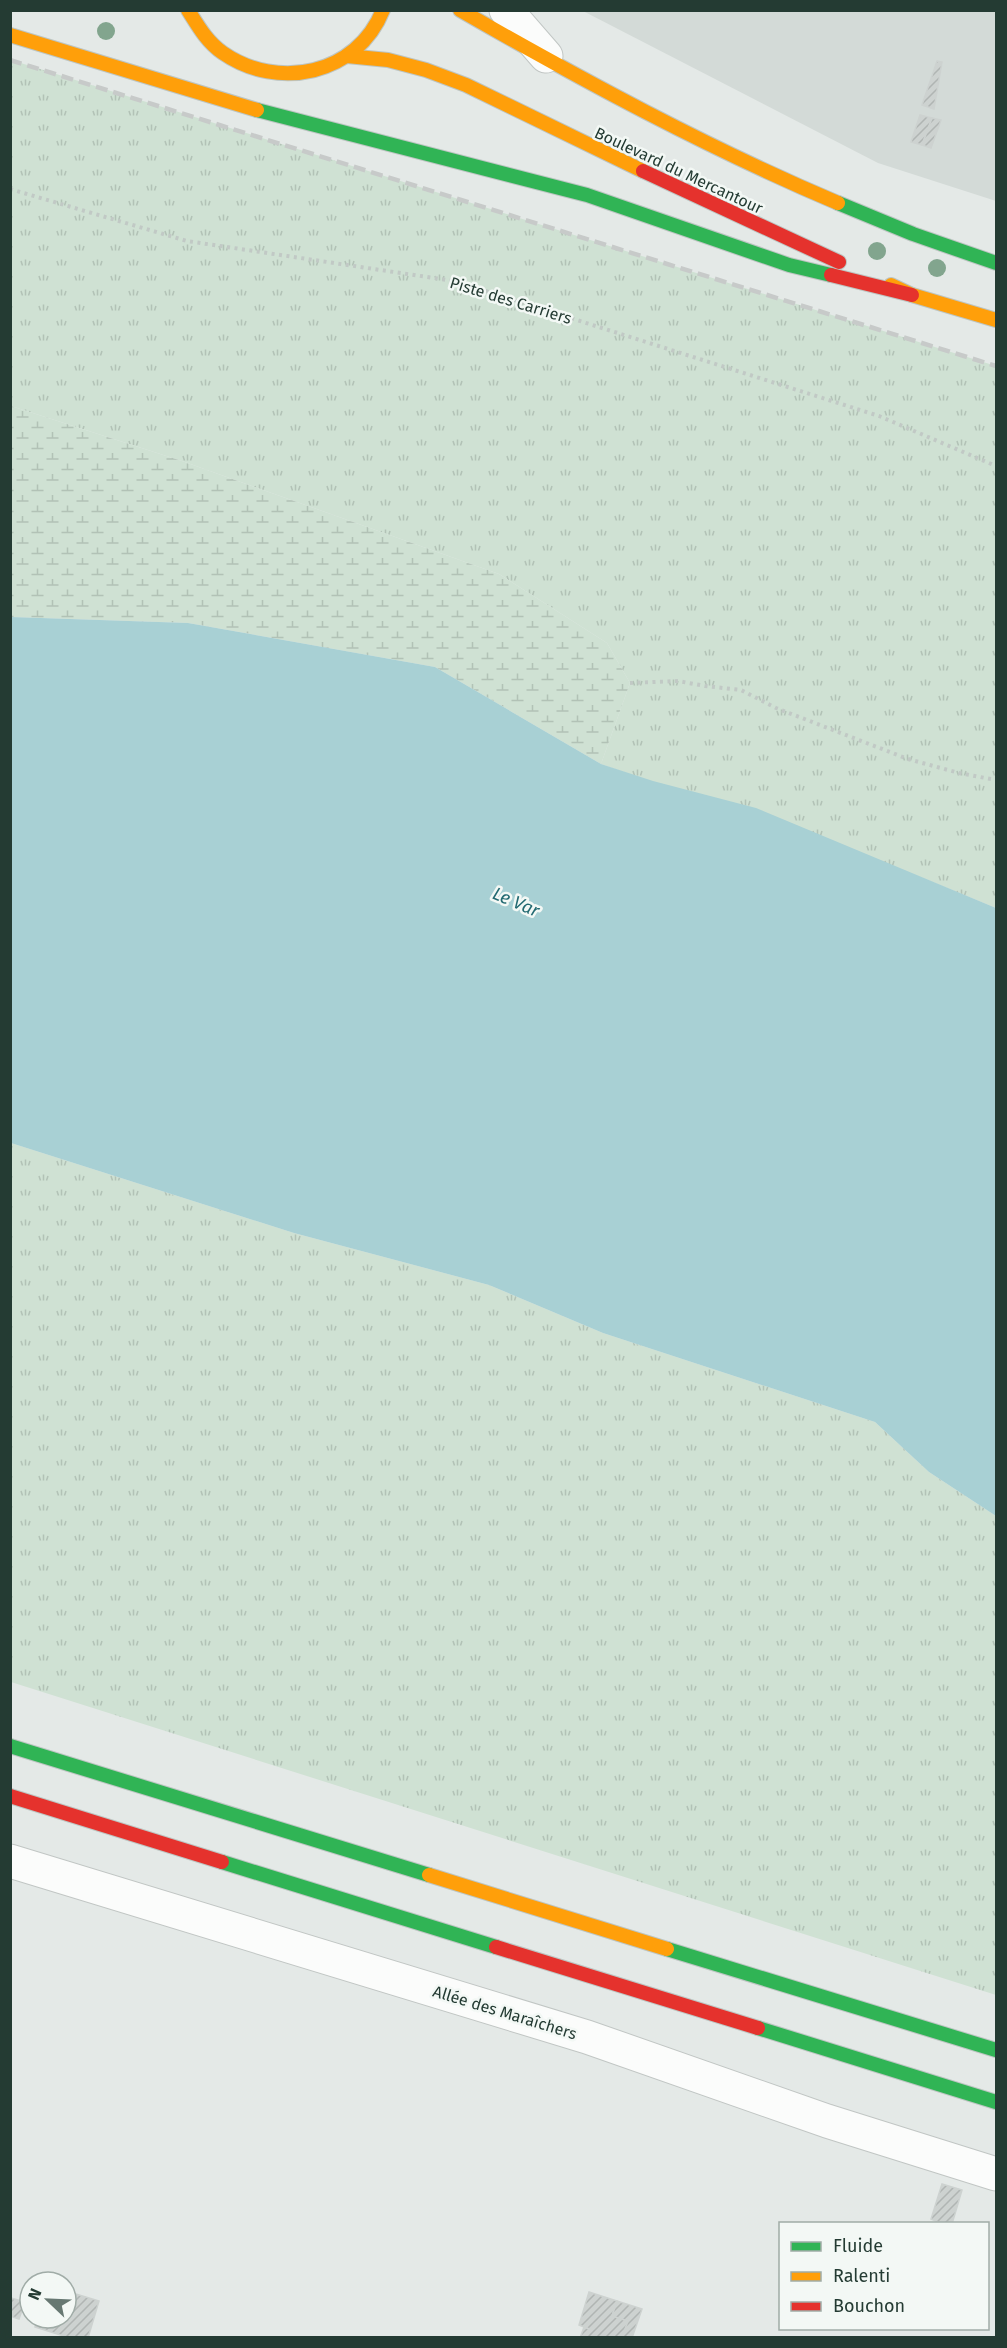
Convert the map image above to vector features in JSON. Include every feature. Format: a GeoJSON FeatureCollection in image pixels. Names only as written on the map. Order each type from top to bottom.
{"type":"FeatureCollection","features":[{"type":"Feature","properties":{"kind":"main road"},"geometry":{"type":"LineString","coordinates":[[188,10],[194,26],[215,49],[242,66],[272,75],[304,74],[329,67],[360,45],[380,19],[383,10]]}},
{"type":"Feature","properties":{"kind":"main road"},"geometry":{"type":"LineString","coordinates":[[460,10],[551,62],[788,183],[893,227],[996,262]]}},
{"type":"Feature","properties":{"kind":"main road"},"geometry":{"type":"LineString","coordinates":[[10,35],[242,106],[350,132],[587,195],[789,265],[912,294]]}},
{"type":"Feature","properties":{"kind":"main road","name":"Boulevard du Mercantour"},"geometry":{"type":"LineString","coordinates":[[347,56],[388,60],[426,70],[466,85],[730,213],[912,294],[996,320]]}},
{"type":"Feature","properties":{"kind":"main road"},"geometry":{"type":"LineString","coordinates":[[10,1746],[996,2050]]}},
{"type":"Feature","properties":{"kind":"main road"},"geometry":{"type":"LineString","coordinates":[[10,1796],[996,2102]]}},
{"type":"Feature","properties":{"kind":"street"},"geometry":{"type":"LineString","coordinates":[[506,10],[551,62]]}},
{"type":"Feature","properties":{"kind":"street","name":"Allée des Maraîchers"},"geometry":{"type":"LineString","coordinates":[[10,1861],[587,2037],[827,2121],[996,2174]]}},
{"type":"Feature","properties":{"kind":"path","name":"Piste des Carriers"},"geometry":{"type":"LineString","coordinates":[[10,189],[187,241],[454,281],[879,416],[996,466]]}},
{"type":"Feature","properties":{"kind":"path"},"geometry":{"type":"LineString","coordinates":[[630,683],[678,681],[741,690],[776,708],[908,759],[996,780]]}},
{"type":"Feature","properties":{"kind":"shaded area"},"geometry":{"type":"Polygon","coordinates":[[[583,11],[996,11],[996,201],[878,163],[583,11]]]}},
{"type":"Feature","properties":{"kind":"green space"},"geometry":{"type":"Polygon","coordinates":[[[11,60],[996,366],[996,908],[913,874],[601,764],[630,683],[607,643],[499,574],[182,461],[11,406],[11,60]]]}},
{"type":"Feature","properties":{"kind":"green space"},"geometry":{"type":"Polygon","coordinates":[[[11,406],[182,461],[499,574],[607,643],[630,683],[601,764],[435,667],[188,623],[11,617],[11,406]]]}},
{"type":"Feature","properties":{"kind":"green space"},"geometry":{"type":"Polygon","coordinates":[[[11,1143],[294,1233],[489,1285],[603,1333],[875,1422],[929,1472],[996,1516],[996,1995],[11,1682],[11,1143]]]}},
{"type":"Feature","properties":{"kind":"water","name":"Le Var"},"geometry":{"type":"Polygon","coordinates":[[[11,617],[188,623],[435,667],[601,764],[653,781],[756,808],[996,908],[996,1516],[929,1472],[875,1422],[603,1333],[489,1285],[294,1233],[11,1143],[11,617]]]}},
{"type":"Feature","properties":{"kind":"building"},"geometry":{"type":"Polygon","coordinates":[[[937,61],[942,62],[934,109],[922,105],[937,61]]]}},
{"type":"Feature","properties":{"kind":"building"},"geometry":{"type":"Polygon","coordinates":[[[920,115],[932,118],[922,145],[911,142],[920,115]]]}},
{"type":"Feature","properties":{"kind":"building"},"geometry":{"type":"Polygon","coordinates":[[[932,118],[941,120],[931,148],[922,145],[932,118]]]}},
{"type":"Feature","properties":{"kind":"building"},"geometry":{"type":"Polygon","coordinates":[[[942,2184],[962,2190],[953,2222],[938,2222],[931,2219],[942,2184]]]}},
{"type":"Feature","properties":{"kind":"building"},"geometry":{"type":"Polygon","coordinates":[[[589,2292],[617,2301],[612,2316],[628,2321],[623,2338],[586,2338],[589,2329],[579,2325],[589,2292]]]}},
{"type":"Feature","properties":{"kind":"building"},"geometry":{"type":"Polygon","coordinates":[[[78,2295],[99,2301],[88,2338],[70,2338],[45,2330],[78,2330],[78,2295]]]}},
{"type":"Feature","properties":{"kind":"building"},"geometry":{"type":"Polygon","coordinates":[[[11,2298],[18,2300],[18,2319],[10,2316],[11,2298]]]}},
{"type":"Feature","properties":{"kind":"building"},"geometry":{"type":"Polygon","coordinates":[[[617,2301],[642,2309],[632,2338],[622,2337],[628,2321],[612,2316],[617,2301]]]}},
{"type":"Feature","properties":{"kind":"building"},"geometry":{"type":"Polygon","coordinates":[[[584,2327],[589,2329],[586,2338],[580,2338],[584,2327]]]}},
{"type":"Feature","properties":{"kind":"railway"},"geometry":{"type":"LineString","coordinates":[[10,60],[996,366]]}},
{"type":"Feature","properties":{"kind":"traffic: fast"},"geometry":{"type":"LineString","coordinates":[[257,110],[587,195],[789,265],[831,275]]}},
{"type":"Feature","properties":{"kind":"traffic: fast"},"geometry":{"type":"LineString","coordinates":[[838,203],[913,234],[996,263]]}},
{"type":"Feature","properties":{"kind":"traffic: fast"},"geometry":{"type":"LineString","coordinates":[[10,1746],[429,1875]]}},
{"type":"Feature","properties":{"kind":"traffic: fast"},"geometry":{"type":"LineString","coordinates":[[222,1862],[496,1947]]}},
{"type":"Feature","properties":{"kind":"traffic: fast"},"geometry":{"type":"LineString","coordinates":[[667,1949],[996,2050]]}},
{"type":"Feature","properties":{"kind":"traffic: fast"},"geometry":{"type":"LineString","coordinates":[[758,2028],[996,2102]]}},
{"type":"Feature","properties":{"kind":"traffic: slow"},"geometry":{"type":"LineString","coordinates":[[188,10],[199,28],[223,53],[245,65],[268,71],[291,73],[314,70],[335,62],[355,49],[371,32],[383,10]]}},
{"type":"Feature","properties":{"kind":"traffic: slow"},"geometry":{"type":"LineString","coordinates":[[460,10],[552,62],[693,136],[838,203]]}},
{"type":"Feature","properties":{"kind":"traffic: slow"},"geometry":{"type":"LineString","coordinates":[[10,35],[257,110]]}},
{"type":"Feature","properties":{"kind":"traffic: slow"},"geometry":{"type":"LineString","coordinates":[[347,56],[388,60],[426,70],[466,85],[643,171]]}},
{"type":"Feature","properties":{"kind":"traffic: slow"},"geometry":{"type":"LineString","coordinates":[[891,285],[912,295],[996,320]]}},
{"type":"Feature","properties":{"kind":"traffic: slow"},"geometry":{"type":"LineString","coordinates":[[429,1875],[667,1949]]}},
{"type":"Feature","properties":{"kind":"traffic: jam"},"geometry":{"type":"LineString","coordinates":[[643,171],[839,262]]}},
{"type":"Feature","properties":{"kind":"traffic: jam"},"geometry":{"type":"LineString","coordinates":[[831,275],[912,295]]}},
{"type":"Feature","properties":{"kind":"traffic: jam"},"geometry":{"type":"LineString","coordinates":[[10,1796],[222,1862]]}},
{"type":"Feature","properties":{"kind":"traffic: jam"},"geometry":{"type":"LineString","coordinates":[[496,1947],[758,2028]]}}]}
